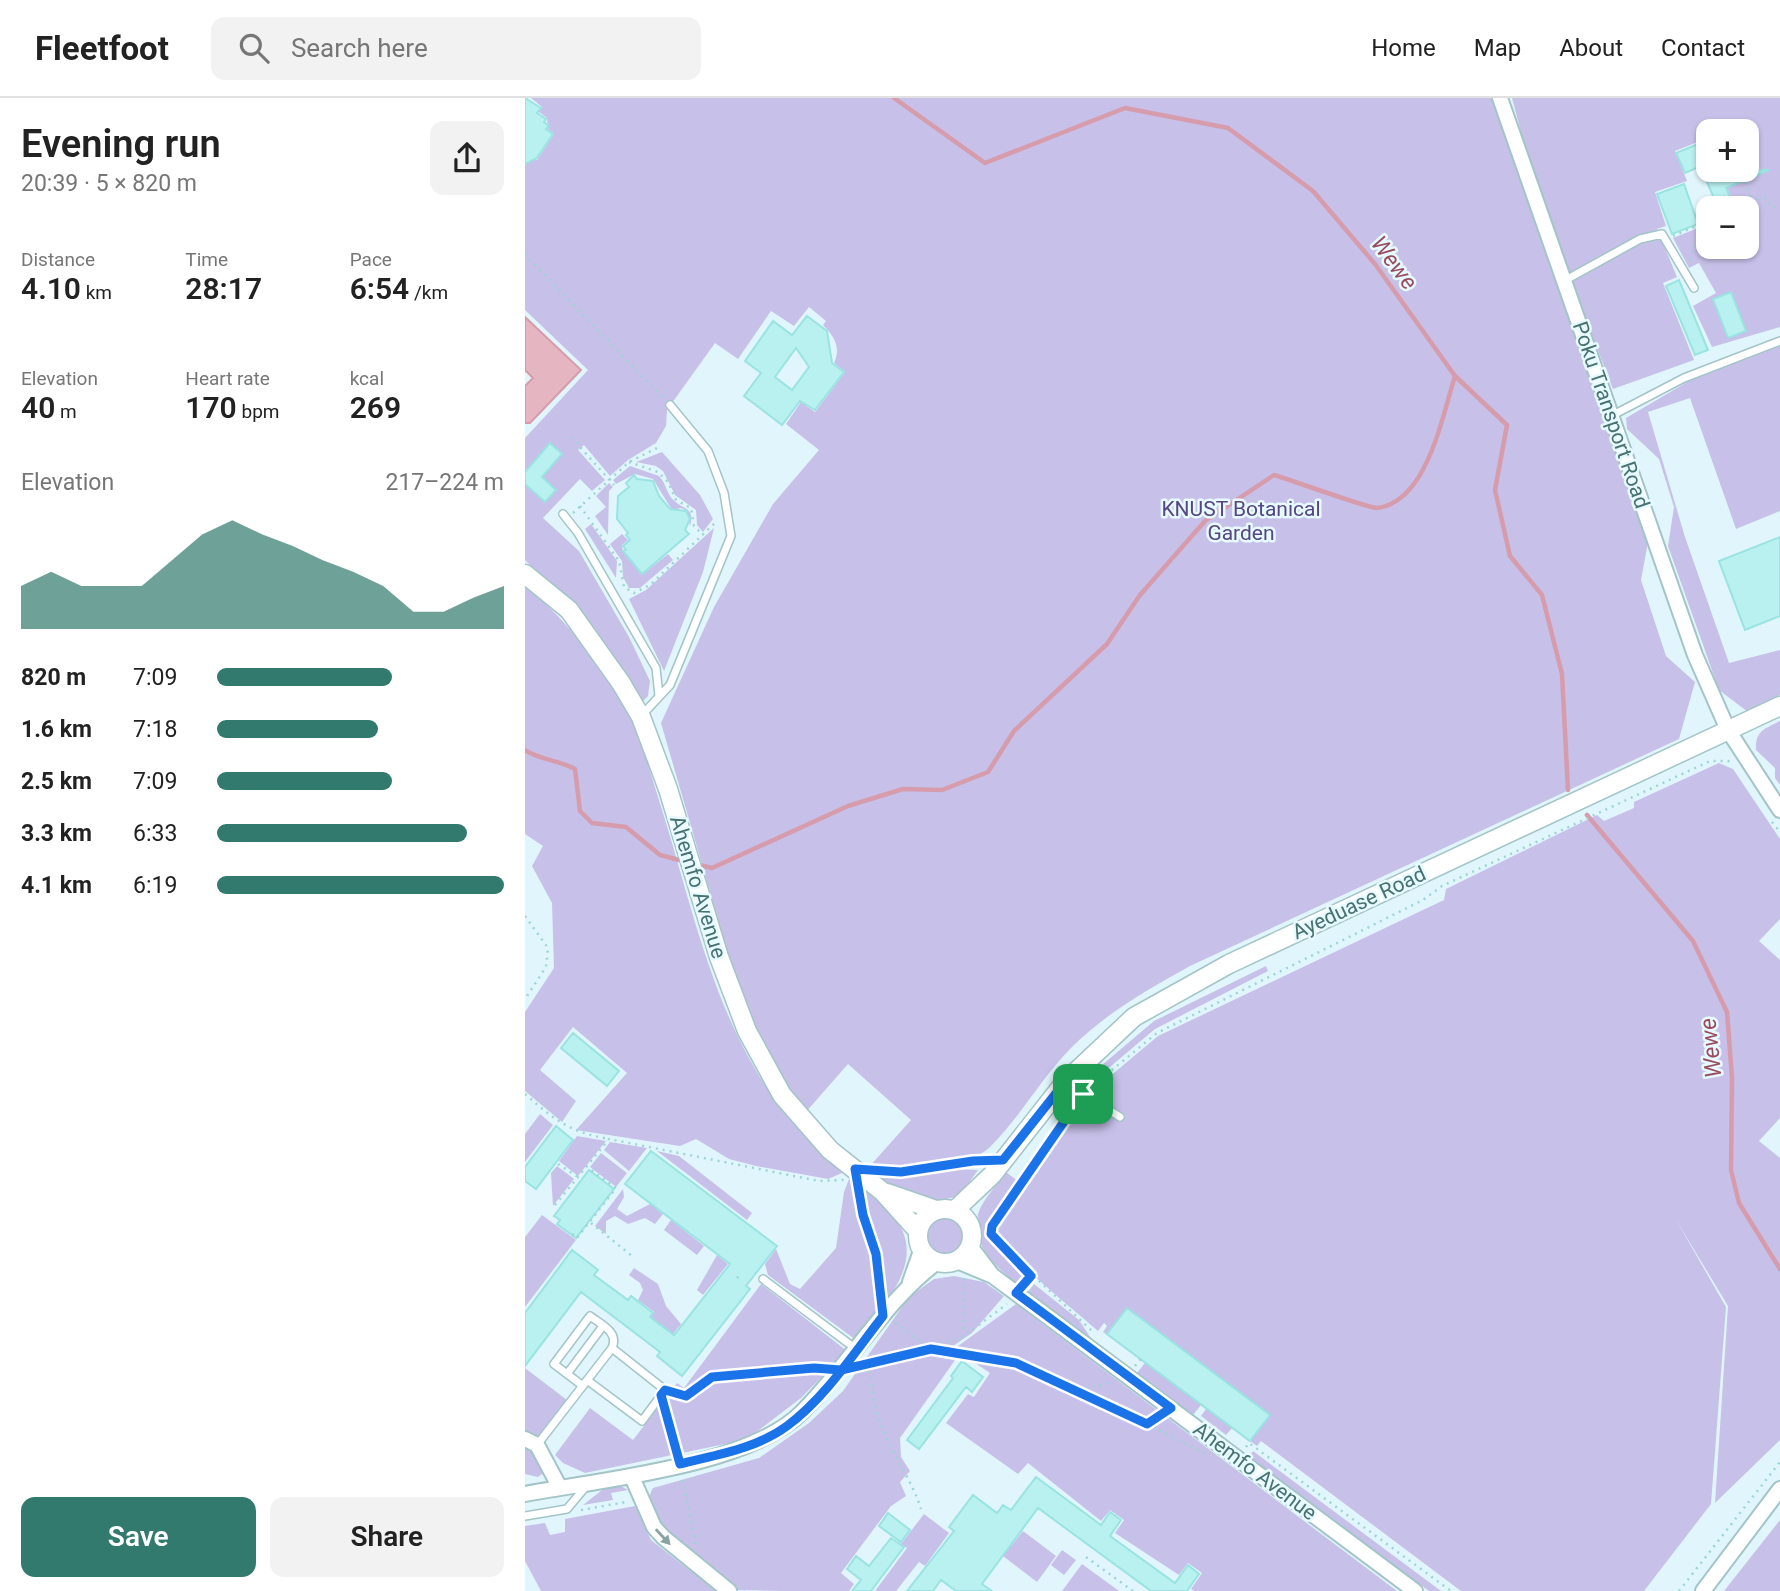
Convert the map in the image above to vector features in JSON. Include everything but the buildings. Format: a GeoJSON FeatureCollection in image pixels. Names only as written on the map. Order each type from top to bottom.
{"type":"FeatureCollection","features":[{"type":"Feature","properties":{"kind":"street","name":"Poku Transport Road"},"geometry":{"type":"LineString","coordinates":[[1500,98],[1695,655],[1728,730],[1743,757],[1780,810]]}},
{"type":"Feature","properties":{"kind":"street","name":"Ahemfo Avenue"},"geometry":{"type":"LineString","coordinates":[[525,574],[569,610],[621,683],[641,717],[719,957],[747,1031],[765,1066],[799,1118],[830,1150],[883,1192],[918,1231]]}},
{"type":"Feature","properties":{"kind":"street","name":"Ayeduase Road"},"geometry":{"type":"LineString","coordinates":[[955,1210],[992,1175],[1065,1082],[1134,1017],[1229,964],[1780,706]]}},
{"type":"Feature","properties":{"kind":"street","name":"Ayeduase Road"},"geometry":{"type":"LineString","coordinates":[[969,1223],[992,1175]]}},
{"type":"Feature","properties":{"kind":"street","name":"Ahemfo Avenue"},"geometry":{"type":"LineString","coordinates":[[883,1192],[936,1210]]}},
{"type":"Feature","properties":{"kind":"street"},"geometry":{"type":"LineString","coordinates":[[909,1283],[922,1251],[918,1231],[921,1222],[936,1210],[955,1210],[969,1223],[971,1246],[963,1263],[937,1262],[922,1251]]}},
{"type":"Feature","properties":{"kind":"street","name":"Ahemfo Avenue"},"geometry":{"type":"LineString","coordinates":[[971,1246],[993,1276]]}},
{"type":"Feature","properties":{"kind":"street"},"geometry":{"type":"LineString","coordinates":[[525,1494],[632,1477],[752,1444],[786,1427],[841,1370],[909,1283],[937,1262]]}},
{"type":"Feature","properties":{"kind":"street","name":"Ahemfo Avenue"},"geometry":{"type":"LineString","coordinates":[[963,1263],[993,1276],[1415,1591]]}},
{"type":"Feature","properties":{"kind":"street"},"geometry":{"type":"LineString","coordinates":[[531,1442],[560,1488]]}},
{"type":"Feature","properties":{"kind":"street"},"geometry":{"type":"LineString","coordinates":[[632,1477],[641,1499],[663,1537],[681,1555],[729,1591]]}},
{"type":"Feature","properties":{"kind":"street"},"geometry":{"type":"LineString","coordinates":[[1703,1591],[1780,1489]]}},
{"type":"Feature","properties":{"kind":"lane"},"geometry":{"type":"LineString","coordinates":[[1564,281],[1646,237],[1662,234],[1667,238],[1694,288]]}},
{"type":"Feature","properties":{"kind":"lane"},"geometry":{"type":"LineString","coordinates":[[1613,415],[1685,378],[1780,341]]}},
{"type":"Feature","properties":{"kind":"lane"},"geometry":{"type":"LineString","coordinates":[[641,717],[670,685],[731,537],[724,493],[708,451],[670,405]]}},
{"type":"Feature","properties":{"kind":"lane"},"geometry":{"type":"LineString","coordinates":[[565,517],[578,533],[656,668],[659,696]]}},
{"type":"Feature","properties":{"kind":"lane"},"geometry":{"type":"LineString","coordinates":[[1065,1082],[1120,1117]]}},
{"type":"Feature","properties":{"kind":"lane"},"geometry":{"type":"LineString","coordinates":[[763,1279],[857,1349]]}},
{"type":"Feature","properties":{"kind":"lane"},"geometry":{"type":"LineString","coordinates":[[531,1442],[585,1383],[612,1348],[615,1341],[613,1333],[590,1316],[554,1364],[567,1374],[585,1383],[642,1421],[663,1393],[612,1348]]}},
{"type":"Feature","properties":{"kind":"lane"},"geometry":{"type":"LineString","coordinates":[[567,1374],[603,1326]]}},
{"type":"Feature","properties":{"kind":"lane"},"geometry":{"type":"LineString","coordinates":[[525,1516],[566,1509],[587,1484]]}},
{"type":"Feature","properties":{"kind":"path"},"geometry":{"type":"LineString","coordinates":[[1745,182],[1750,196]]}},
{"type":"Feature","properties":{"kind":"path"},"geometry":{"type":"LineString","coordinates":[[1759,200],[1765,197],[1771,206],[1780,209]]}},
{"type":"Feature","properties":{"kind":"path"},"geometry":{"type":"LineString","coordinates":[[1667,238],[1696,226]]}},
{"type":"Feature","properties":{"kind":"path"},"geometry":{"type":"LineString","coordinates":[[1686,272],[1696,242]]}},
{"type":"Feature","properties":{"kind":"path"},"geometry":{"type":"LineString","coordinates":[[525,254],[670,405]]}},
{"type":"Feature","properties":{"kind":"path"},"geometry":{"type":"LineString","coordinates":[[571,437],[614,485]]}},
{"type":"Feature","properties":{"kind":"path"},"geometry":{"type":"LineString","coordinates":[[565,517],[629,462],[659,447]]}},
{"type":"Feature","properties":{"kind":"path"},"geometry":{"type":"LineString","coordinates":[[629,462],[652,468],[664,477],[676,500],[691,508],[694,526],[703,535]]}},
{"type":"Feature","properties":{"kind":"path"},"geometry":{"type":"LineString","coordinates":[[580,506],[619,561],[620,582],[628,591],[634,593],[650,585],[716,522]]}},
{"type":"Feature","properties":{"kind":"path"},"geometry":{"type":"LineString","coordinates":[[1094,1334],[991,1234],[992,1226],[1083,1094],[1157,1033],[1575,822],[1710,761],[1731,761],[1743,757]]}},
{"type":"Feature","properties":{"kind":"path"},"geometry":{"type":"LineString","coordinates":[[525,916],[548,948],[546,967],[525,999]]}},
{"type":"Feature","properties":{"kind":"path"},"geometry":{"type":"LineString","coordinates":[[525,1094],[558,1123],[579,1134],[819,1181],[842,1182],[855,1169],[901,1172],[973,1161],[1003,1160],[1030,1171]]}},
{"type":"Feature","properties":{"kind":"path"},"geometry":{"type":"LineString","coordinates":[[555,1205],[609,1139]]}},
{"type":"Feature","properties":{"kind":"path"},"geometry":{"type":"LineString","coordinates":[[558,1164],[578,1177]]}},
{"type":"Feature","properties":{"kind":"path"},"geometry":{"type":"LineString","coordinates":[[572,1234],[577,1238],[615,1188],[587,1167]]}},
{"type":"Feature","properties":{"kind":"path"},"geometry":{"type":"LineString","coordinates":[[855,1169],[863,1215],[876,1254],[883,1316],[931,1349],[1016,1363],[1211,1456]]}},
{"type":"Feature","properties":{"kind":"path"},"geometry":{"type":"LineString","coordinates":[[590,1223],[632,1256]]}},
{"type":"Feature","properties":{"kind":"path"},"geometry":{"type":"LineString","coordinates":[[963,1263],[964,1336]]}},
{"type":"Feature","properties":{"kind":"path"},"geometry":{"type":"LineString","coordinates":[[737,1278],[741,1273]]}},
{"type":"Feature","properties":{"kind":"path"},"geometry":{"type":"LineString","coordinates":[[698,1552],[663,1393],[686,1396],[712,1377],[742,1372],[814,1368],[841,1370],[931,1349],[964,1336],[1005,1307],[1016,1293]]}},
{"type":"Feature","properties":{"kind":"path"},"geometry":{"type":"LineString","coordinates":[[1125,1361],[1133,1368]]}},
{"type":"Feature","properties":{"kind":"path"},"geometry":{"type":"LineString","coordinates":[[868,1364],[879,1418],[898,1462],[914,1486],[921,1509]]}},
{"type":"Feature","properties":{"kind":"path"},"geometry":{"type":"LineString","coordinates":[[1147,1424],[1171,1408]]}},
{"type":"Feature","properties":{"kind":"path"},"geometry":{"type":"LineString","coordinates":[[1236,1458],[1249,1443],[1451,1591]]}},
{"type":"Feature","properties":{"kind":"path"},"geometry":{"type":"LineString","coordinates":[[1679,1591],[1780,1462]]}},
{"type":"Feature","properties":{"kind":"path"},"geometry":{"type":"LineString","coordinates":[[574,1512],[641,1499]]}},
{"type":"Feature","properties":{"kind":"path"},"geometry":{"type":"LineString","coordinates":[[1086,1557],[1133,1591]]}},
{"type":"Feature","properties":{"kind":"green space","name":"KNUST Botanical Garden"},"geometry":{"type":"Polygon","coordinates":[[[531,98],[1499,98],[1648,542],[1641,580],[1666,656],[1695,682],[1679,739],[1190,966],[1158,984],[1084,1035],[1050,1072],[1000,1136],[979,1155],[932,1166],[869,1167],[911,1120],[848,1064],[805,1113],[779,1076],[742,1002],[661,723],[714,607],[773,504],[819,450],[786,424],[801,402],[815,412],[845,372],[834,363],[837,348],[834,338],[823,325],[826,321],[809,307],[794,326],[771,311],[738,359],[715,343],[667,410],[666,426],[656,443],[628,460],[610,476],[584,445],[578,450],[605,480],[592,491],[580,479],[543,518],[579,551],[629,637],[650,681],[648,696],[643,701],[593,627],[525,560],[525,438],[588,370],[525,310],[525,165],[537,160],[554,134],[548,129],[547,118],[539,112],[542,107],[531,98]]]}},
{"type":"Feature","properties":{"kind":"green space"},"geometry":{"type":"Polygon","coordinates":[[[1512,98],[1780,98],[1780,327],[1712,347],[1693,306],[1716,293],[1699,263],[1689,268],[1673,238],[1696,229],[1696,259],[1759,259],[1759,196],[1731,196],[1727,188],[1742,182],[1759,182],[1759,119],[1696,119],[1696,143],[1675,151],[1687,181],[1655,192],[1666,226],[1657,229],[1677,277],[1663,283],[1694,360],[1613,389],[1539,200],[1512,98]]]}},
{"type":"Feature","properties":{"kind":"green space"},"geometry":{"type":"Polygon","coordinates":[[[1780,346],[1780,511],[1736,529],[1690,398],[1648,412],[1685,537],[1729,663],[1780,650],[1780,695],[1748,712],[1719,690],[1668,546],[1674,507],[1659,459],[1627,429],[1626,418],[1694,378],[1780,346]]]}},
{"type":"Feature","properties":{"kind":"green space"},"geometry":{"type":"Polygon","coordinates":[[[662,452],[700,495],[713,519],[703,532],[697,525],[696,510],[675,495],[663,471],[656,466],[636,462],[662,452]]]}},
{"type":"Feature","properties":{"kind":"green space"},"geometry":{"type":"Polygon","coordinates":[[[630,466],[659,476],[670,496],[691,514],[690,526],[687,511],[681,508],[672,510],[653,479],[635,474],[616,484],[613,480],[630,466]]]}},
{"type":"Feature","properties":{"kind":"green space"},"geometry":{"type":"Polygon","coordinates":[[[609,483],[613,487],[609,491],[608,535],[595,516],[606,507],[596,496],[609,483]]]}},
{"type":"Feature","properties":{"kind":"green space"},"geometry":{"type":"Polygon","coordinates":[[[591,524],[617,561],[616,578],[585,529],[591,524]]]}},
{"type":"Feature","properties":{"kind":"green space"},"geometry":{"type":"Polygon","coordinates":[[[714,528],[703,572],[664,671],[629,599],[646,590],[714,528]]]}},
{"type":"Feature","properties":{"kind":"green space"},"geometry":{"type":"Polygon","coordinates":[[[622,534],[628,540],[622,545],[623,552],[642,575],[668,554],[673,560],[640,588],[629,588],[623,577],[622,561],[610,544],[622,534]]]}},
{"type":"Feature","properties":{"kind":"green space"},"geometry":{"type":"Polygon","coordinates":[[[525,585],[572,631],[623,702],[640,740],[710,969],[737,1035],[763,1082],[783,1110],[842,1173],[828,1179],[756,1166],[729,1159],[696,1139],[680,1146],[576,1130],[627,1073],[573,1027],[540,1070],[576,1101],[562,1122],[525,1091],[525,1012],[554,968],[552,903],[532,866],[543,846],[525,834],[525,585]]]}},
{"type":"Feature","properties":{"kind":"green space"},"geometry":{"type":"Polygon","coordinates":[[[1780,721],[1780,785],[1775,778],[1775,768],[1756,750],[1756,744],[1765,729],[1780,721]]]}},
{"type":"Feature","properties":{"kind":"green space"},"geometry":{"type":"Polygon","coordinates":[[[1719,763],[1733,769],[1780,839],[1780,919],[1759,941],[1780,960],[1780,1118],[1759,1141],[1780,1158],[1780,1440],[1715,1503],[1728,1306],[1675,1218],[1726,1307],[1711,1504],[1644,1591],[1461,1591],[1261,1441],[1257,1446],[1232,1428],[1226,1435],[1201,1416],[1206,1409],[1201,1405],[1193,1415],[1137,1373],[1145,1363],[1103,1332],[1107,1326],[1104,1323],[1098,1331],[1041,1282],[1011,1253],[995,1229],[1086,1097],[1090,1100],[1094,1096],[1090,1093],[1158,1036],[1444,900],[1446,889],[1597,815],[1604,821],[1634,808],[1634,802],[1719,763]]]}},
{"type":"Feature","properties":{"kind":"green space"},"geometry":{"type":"Polygon","coordinates":[[[1266,966],[1268,971],[1155,1029],[1085,1088],[1082,1082],[1154,1021],[1266,966]]]}},
{"type":"Feature","properties":{"kind":"green space"},"geometry":{"type":"Polygon","coordinates":[[[540,1114],[553,1125],[525,1162],[525,1134],[540,1114]]]}},
{"type":"Feature","properties":{"kind":"green space"},"geometry":{"type":"Polygon","coordinates":[[[577,1136],[606,1141],[578,1176],[559,1161],[577,1136]]]}},
{"type":"Feature","properties":{"kind":"green space"},"geometry":{"type":"Polygon","coordinates":[[[610,1142],[647,1148],[629,1171],[604,1150],[610,1142]]]}},
{"type":"Feature","properties":{"kind":"green space"},"geometry":{"type":"Polygon","coordinates":[[[657,1151],[679,1156],[752,1213],[747,1220],[657,1151]]]}},
{"type":"Feature","properties":{"kind":"green space"},"geometry":{"type":"Polygon","coordinates":[[[601,1153],[627,1173],[616,1187],[590,1167],[601,1153]]]}},
{"type":"Feature","properties":{"kind":"green space"},"geometry":{"type":"Polygon","coordinates":[[[557,1166],[574,1179],[553,1206],[551,1173],[557,1166]]]}},
{"type":"Feature","properties":{"kind":"green space"},"geometry":{"type":"Polygon","coordinates":[[[954,1169],[978,1170],[960,1195],[948,1199],[917,1198],[876,1179],[954,1169]]]}},
{"type":"Feature","properties":{"kind":"green space"},"geometry":{"type":"Polygon","coordinates":[[[1006,1172],[1019,1182],[987,1226],[988,1236],[1024,1273],[1016,1283],[986,1254],[981,1245],[977,1225],[983,1203],[1006,1172]]]}},
{"type":"Feature","properties":{"kind":"green space"},"geometry":{"type":"Polygon","coordinates":[[[849,1179],[888,1209],[901,1227],[906,1244],[906,1261],[901,1278],[856,1340],[768,1275],[765,1264],[776,1249],[790,1284],[800,1289],[836,1248],[844,1192],[849,1179]]]}},
{"type":"Feature","properties":{"kind":"green space"},"geometry":{"type":"Polygon","coordinates":[[[623,1189],[624,1197],[617,1209],[627,1216],[650,1204],[663,1214],[655,1224],[645,1218],[628,1224],[615,1216],[606,1221],[606,1234],[595,1226],[623,1189]]]}},
{"type":"Feature","properties":{"kind":"green space"},"geometry":{"type":"Polygon","coordinates":[[[542,1215],[576,1240],[525,1307],[525,1237],[542,1215]]]}},
{"type":"Feature","properties":{"kind":"green space"},"geometry":{"type":"Polygon","coordinates":[[[945,1215],[960,1221],[966,1236],[960,1251],[945,1257],[930,1251],[924,1236],[930,1221],[945,1215]]]}},
{"type":"Feature","properties":{"kind":"green space"},"geometry":{"type":"Polygon","coordinates":[[[671,1220],[704,1246],[697,1255],[664,1230],[671,1220]]]}},
{"type":"Feature","properties":{"kind":"green space"},"geometry":{"type":"Polygon","coordinates":[[[717,1255],[728,1264],[703,1295],[697,1290],[717,1255]]]}},
{"type":"Feature","properties":{"kind":"green space"},"geometry":{"type":"Polygon","coordinates":[[[634,1268],[658,1284],[666,1306],[681,1324],[673,1334],[651,1317],[654,1312],[638,1300],[643,1290],[640,1283],[629,1275],[634,1268]]]}},
{"type":"Feature","properties":{"kind":"green space"},"geometry":{"type":"Polygon","coordinates":[[[954,1276],[984,1282],[1004,1296],[972,1333],[953,1346],[950,1354],[957,1356],[953,1363],[900,1438],[901,1457],[910,1471],[900,1482],[906,1496],[891,1506],[841,1573],[854,1584],[849,1591],[735,1590],[709,1574],[677,1546],[654,1515],[650,1501],[653,1488],[759,1458],[809,1423],[843,1391],[909,1297],[934,1279],[954,1276]]]}},
{"type":"Feature","properties":{"kind":"green space"},"geometry":{"type":"Polygon","coordinates":[[[761,1284],[847,1351],[801,1398],[755,1433],[735,1442],[585,1473],[563,1463],[555,1455],[590,1408],[633,1440],[677,1383],[684,1388],[761,1284]]]}},
{"type":"Feature","properties":{"kind":"green space"},"geometry":{"type":"Polygon","coordinates":[[[1034,1284],[1079,1320],[1094,1343],[1028,1292],[1034,1284]]]}},
{"type":"Feature","properties":{"kind":"green space"},"geometry":{"type":"Polygon","coordinates":[[[1016,1304],[1397,1591],[1194,1591],[1191,1589],[1202,1573],[1188,1563],[1179,1575],[1115,1533],[1124,1520],[1110,1510],[1101,1521],[1028,1463],[1018,1474],[946,1423],[968,1394],[974,1397],[990,1373],[954,1349],[1016,1304]]]}},
{"type":"Feature","properties":{"kind":"green space"},"geometry":{"type":"Polygon","coordinates":[[[525,1368],[567,1400],[536,1440],[546,1471],[538,1477],[525,1474],[525,1368]]]}},
{"type":"Feature","properties":{"kind":"green space"},"geometry":{"type":"Polygon","coordinates":[[[1253,1451],[1441,1591],[1429,1591],[1249,1457],[1253,1451]]]}},
{"type":"Feature","properties":{"kind":"green space"},"geometry":{"type":"Polygon","coordinates":[[[617,1484],[628,1490],[611,1493],[613,1500],[583,1505],[606,1487],[617,1484]]]}},
{"type":"Feature","properties":{"kind":"green space"},"geometry":{"type":"Polygon","coordinates":[[[635,1506],[651,1540],[716,1591],[541,1591],[525,1561],[525,1526],[545,1523],[550,1535],[565,1532],[565,1519],[635,1506]]]}},
{"type":"Feature","properties":{"kind":"green space"},"geometry":{"type":"Polygon","coordinates":[[[924,1514],[949,1533],[925,1566],[919,1562],[896,1591],[875,1591],[907,1548],[901,1544],[924,1514]]]}},
{"type":"Feature","properties":{"kind":"green space"},"geometry":{"type":"Polygon","coordinates":[[[1780,1520],[1780,1591],[1724,1591],[1780,1520]]]}},
{"type":"Feature","properties":{"kind":"green space"},"geometry":{"type":"Polygon","coordinates":[[[1023,1531],[1056,1556],[1037,1582],[1003,1556],[1023,1531]]]}},
{"type":"Feature","properties":{"kind":"green space"},"geometry":{"type":"Polygon","coordinates":[[[1062,1550],[1076,1560],[1064,1575],[1051,1565],[1062,1550]]]}},
{"type":"Feature","properties":{"kind":"green space"},"geometry":{"type":"Polygon","coordinates":[[[1082,1564],[1119,1591],[1062,1591],[1082,1564]]]}},
{"type":"Feature","properties":{"kind":"shaded area"},"geometry":{"type":"Polygon","coordinates":[[[525,317],[581,370],[530,423],[525,423],[525,386],[533,378],[525,370],[525,317]]]}},
{"type":"Feature","properties":{"kind":"waterway","name":"Wewe"},"geometry":{"type":"LineString","coordinates":[[894,98],[985,163],[1125,108],[1228,128],[1313,191],[1375,264],[1455,376],[1507,425],[1495,490],[1510,556],[1542,595],[1562,674],[1568,790]]}},
{"type":"Feature","properties":{"kind":"waterway"},"geometry":{"type":"LineString","coordinates":[[695,864],[712,868],[848,806],[903,789],[942,790],[988,772],[1014,731],[1107,644],[1140,595],[1205,521],[1274,475],[1377,508],[1394,502],[1408,491],[1430,455],[1455,376]]}},
{"type":"Feature","properties":{"kind":"waterway"},"geometry":{"type":"LineString","coordinates":[[525,750],[575,769],[580,811],[592,823],[626,827],[660,855],[683,861]]}},
{"type":"Feature","properties":{"kind":"waterway","name":"Wewe"},"geometry":{"type":"LineString","coordinates":[[1587,815],[1693,941],[1727,1012],[1732,1078],[1731,1170],[1739,1203],[1780,1269]]}},
{"type":"Feature","properties":{"kind":"route"},"geometry":{"type":"LineString","coordinates":[[1083,1094],[992,1226],[991,1234],[1031,1276],[1016,1293],[1171,1408],[1147,1424],[1079,1390],[1016,1363],[931,1349],[841,1370],[814,1368],[742,1372],[712,1377],[686,1396],[665,1390],[661,1395],[680,1464],[752,1444],[786,1427],[841,1370],[883,1316],[876,1254],[863,1215],[855,1169],[901,1172],[973,1161],[1003,1160],[1065,1082],[1083,1094]]}}]}
